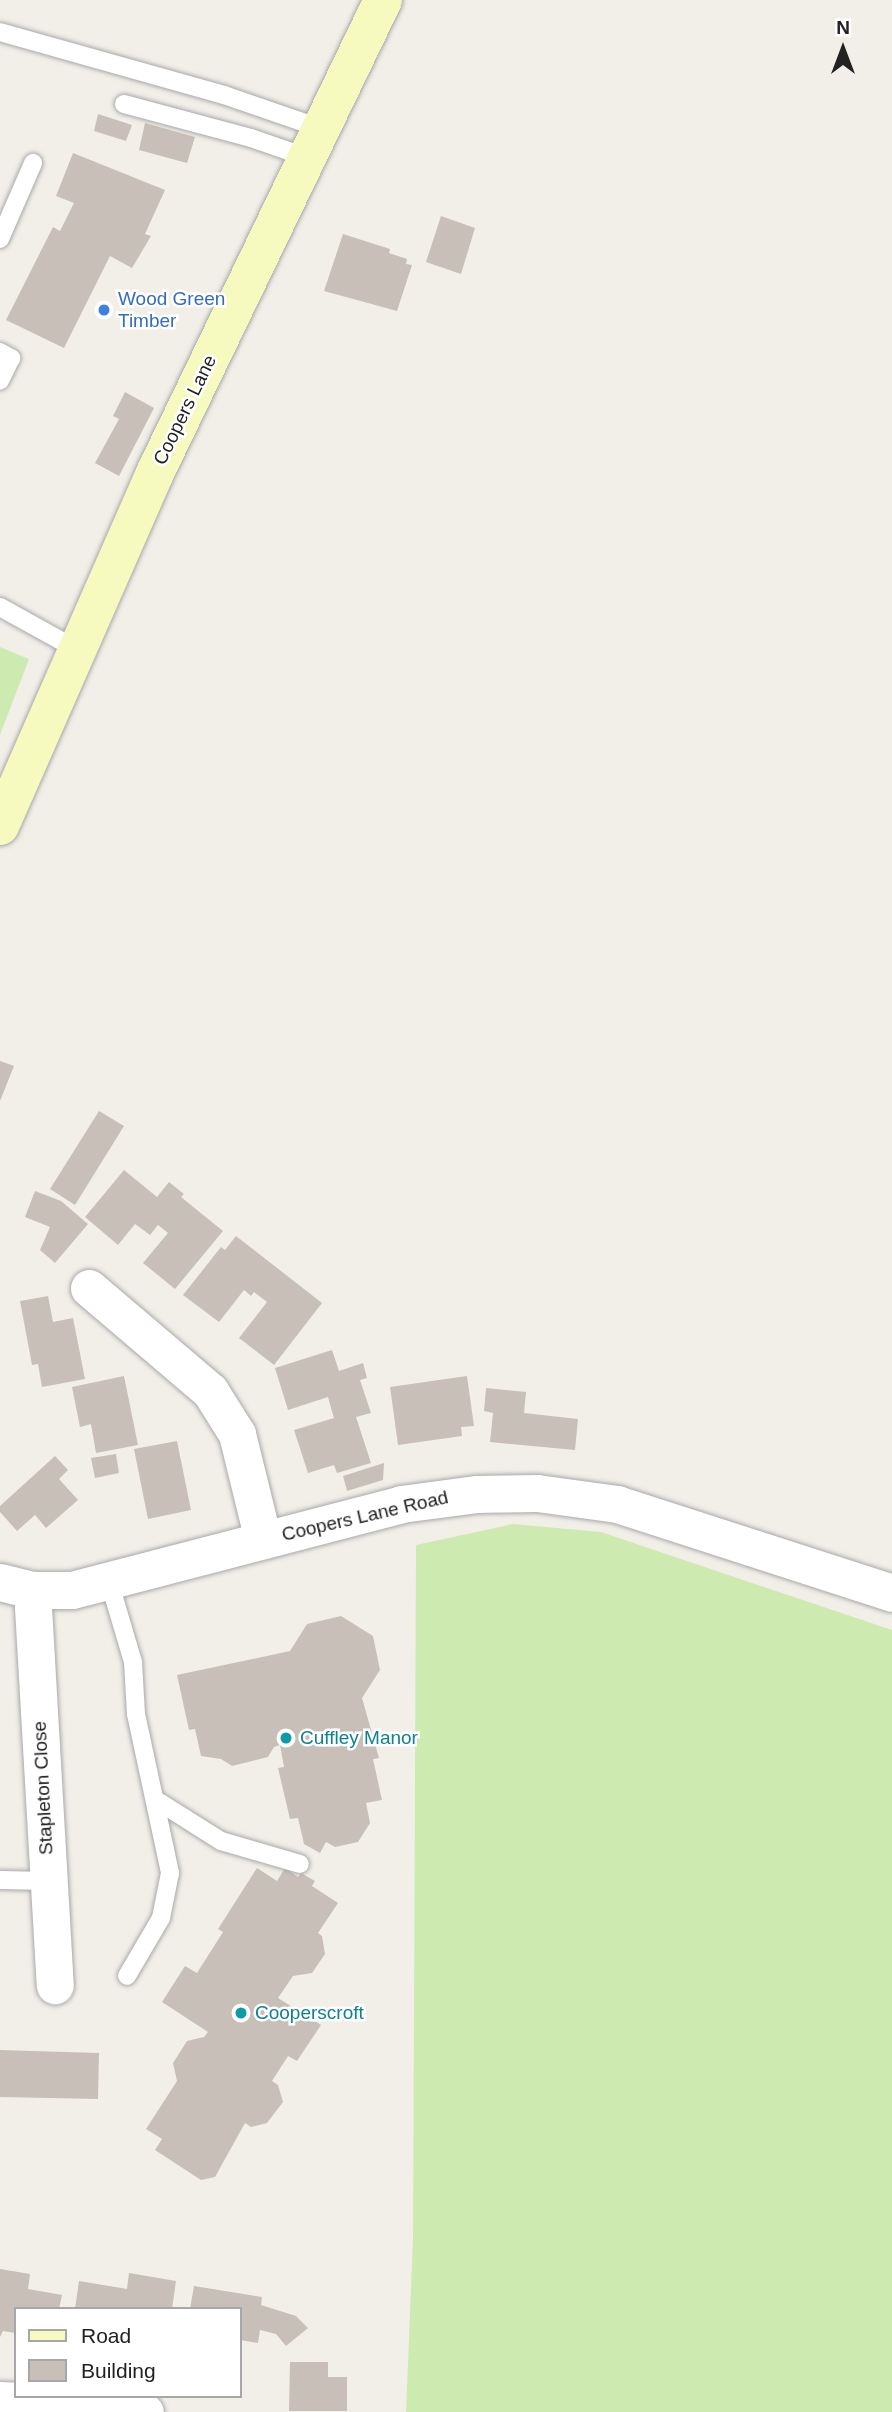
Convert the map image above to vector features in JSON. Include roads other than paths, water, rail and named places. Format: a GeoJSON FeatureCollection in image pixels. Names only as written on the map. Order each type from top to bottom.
{"type":"FeatureCollection","features":[{"type":"Feature","properties":{"kind":"main road","name":"Coopers Lane"},"geometry":{"type":"LineString","coordinates":[[0,826],[155,473],[383,0]]}},
{"type":"Feature","properties":{"kind":"street"},"geometry":{"type":"LineString","coordinates":[[89,1289],[210,1391],[237,1434],[263,1540]]}},
{"type":"Feature","properties":{"kind":"street","name":"Coopers Lane Road"},"geometry":{"type":"LineString","coordinates":[[16,1586],[72,1590],[438,1497],[537,1493],[617,1504],[892,1593]]}},
{"type":"Feature","properties":{"kind":"street","name":"Stapleton Close"},"geometry":{"type":"LineString","coordinates":[[16,1586],[48,1881],[55,1985]]}},
{"type":"Feature","properties":{"kind":"street"},"geometry":{"type":"LineString","coordinates":[[0,2400],[129,2406],[145,2412]]}},
{"type":"Feature","properties":{"kind":"lane"},"geometry":{"type":"LineString","coordinates":[[0,32],[224,95],[313,143]]}},
{"type":"Feature","properties":{"kind":"lane"},"geometry":{"type":"LineString","coordinates":[[124,104],[251,138],[313,143]]}},
{"type":"Feature","properties":{"kind":"lane"},"geometry":{"type":"LineString","coordinates":[[0,239],[33,163]]}},
{"type":"Feature","properties":{"kind":"lane"},"geometry":{"type":"LineString","coordinates":[[0,352],[11,358],[0,381]]}},
{"type":"Feature","properties":{"kind":"lane"},"geometry":{"type":"LineString","coordinates":[[0,607],[76,649]]}},
{"type":"Feature","properties":{"kind":"lane"},"geometry":{"type":"LineString","coordinates":[[109,1581],[133,1662],[136,1714],[170,1872],[161,1918],[127,1976]]}},
{"type":"Feature","properties":{"kind":"lane"},"geometry":{"type":"LineString","coordinates":[[156,1800],[221,1842],[300,1864]]}},
{"type":"Feature","properties":{"kind":"lane"},"geometry":{"type":"LineString","coordinates":[[0,1880],[48,1881]]}},
{"type":"Feature","properties":{"kind":"place","name":"Wood Green Timber"},"geometry":{"type":"Point","coordinates":[104,310]}},
{"type":"Feature","properties":{"kind":"place","name":"Cuffley Manor"},"geometry":{"type":"Point","coordinates":[286,1738]}},
{"type":"Feature","properties":{"kind":"place","name":"Cooperscroft"},"geometry":{"type":"Point","coordinates":[241,2013]}}]}
